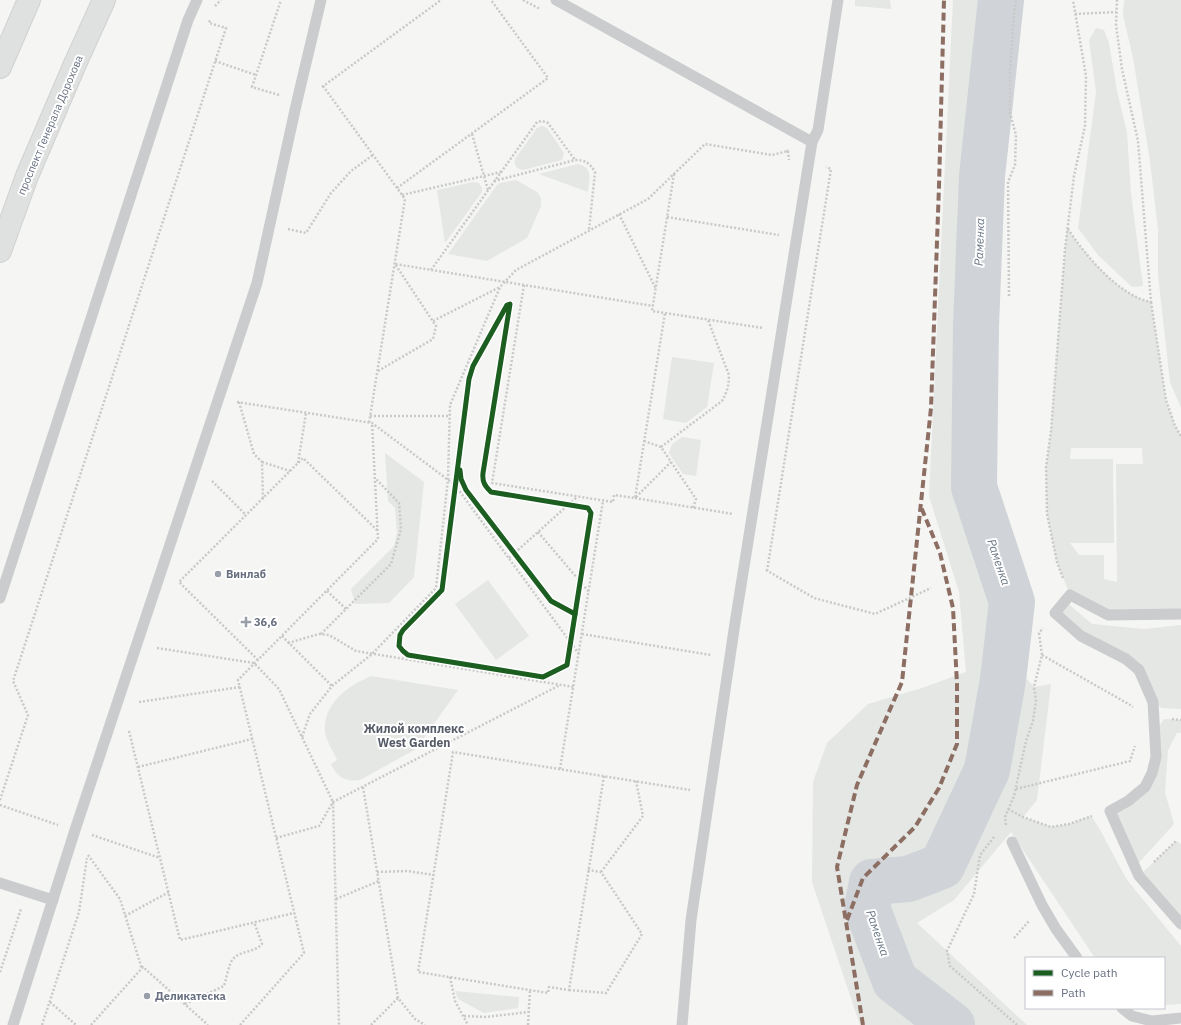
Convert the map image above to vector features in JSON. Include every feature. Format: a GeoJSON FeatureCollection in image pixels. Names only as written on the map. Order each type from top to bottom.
{"type":"FeatureCollection","features":[{"type":"Feature","properties":{"kind":"main road"},"geometry":{"type":"LineString","coordinates":[[0,67],[29,0]]}},
{"type":"Feature","properties":{"kind":"main road","name":"проспект Генерала Дорохова"},"geometry":{"type":"LineString","coordinates":[[0,251],[26,176],[104,0]]}},
{"type":"Feature","properties":{"kind":"lane"},"geometry":{"type":"LineString","coordinates":[[0,598],[188,20],[197,0]]}},
{"type":"Feature","properties":{"kind":"lane"},"geometry":{"type":"LineString","coordinates":[[13,1025],[257,283],[321,0]]}},
{"type":"Feature","properties":{"kind":"lane"},"geometry":{"type":"LineString","coordinates":[[556,0],[573,4],[812,142]]}},
{"type":"Feature","properties":{"kind":"lane"},"geometry":{"type":"LineString","coordinates":[[682,1025],[692,920],[745,558],[812,142],[818,130],[838,0]]}},
{"type":"Feature","properties":{"kind":"lane"},"geometry":{"type":"LineString","coordinates":[[1181,614],[1108,615],[1070,595],[1055,613],[1081,636],[1126,659],[1139,670],[1153,702],[1156,757],[1152,773],[1145,787],[1128,802],[1110,811],[1139,876],[1181,924]]}},
{"type":"Feature","properties":{"kind":"lane"},"geometry":{"type":"LineString","coordinates":[[1010,840],[1042,905],[1056,929],[1076,957]]}},
{"type":"Feature","properties":{"kind":"lane"},"geometry":{"type":"LineString","coordinates":[[0,883],[53,900]]}},
{"type":"Feature","properties":{"kind":"lane"},"geometry":{"type":"LineString","coordinates":[[1123,1009],[1132,1016],[1152,1021],[1181,1018]]}},
{"type":"Feature","properties":{"kind":"path"},"geometry":{"type":"LineString","coordinates":[[214,9],[221,0]]}},
{"type":"Feature","properties":{"kind":"path"},"geometry":{"type":"LineString","coordinates":[[281,0],[252,87],[297,101]]}},
{"type":"Feature","properties":{"kind":"path"},"geometry":{"type":"LineString","coordinates":[[317,90],[441,0]]}},
{"type":"Feature","properties":{"kind":"path"},"geometry":{"type":"LineString","coordinates":[[397,188],[548,78],[491,0]]}},
{"type":"Feature","properties":{"kind":"path"},"geometry":{"type":"LineString","coordinates":[[1009,296],[1008,182],[1015,165],[1016,135],[1010,113],[1010,71],[1016,0]]}},
{"type":"Feature","properties":{"kind":"path"},"geometry":{"type":"LineString","coordinates":[[1070,595],[1057,562],[1047,514],[1046,467],[1051,431],[1067,228],[1074,176],[1085,126],[1086,76],[1073,0]]}},
{"type":"Feature","properties":{"kind":"path"},"geometry":{"type":"LineString","coordinates":[[1116,0],[1116,25],[1122,69],[1138,141],[1151,302],[1166,400],[1175,426],[1181,436]]}},
{"type":"Feature","properties":{"kind":"path"},"geometry":{"type":"LineString","coordinates":[[1075,14],[1116,12]]}},
{"type":"Feature","properties":{"kind":"path"},"geometry":{"type":"LineString","coordinates":[[0,800],[28,715],[14,680],[226,28],[209,23],[211,16]]}},
{"type":"Feature","properties":{"kind":"path"},"geometry":{"type":"LineString","coordinates":[[215,61],[256,75]]}},
{"type":"Feature","properties":{"kind":"path"},"geometry":{"type":"LineString","coordinates":[[240,1025],[304,953],[238,680],[378,539],[370,416],[405,199],[323,86]]}},
{"type":"Feature","properties":{"kind":"path"},"geometry":{"type":"LineString","coordinates":[[431,270],[536,122],[548,122],[575,160]]}},
{"type":"Feature","properties":{"kind":"path"},"geometry":{"type":"LineString","coordinates":[[472,134],[488,190]]}},
{"type":"Feature","properties":{"kind":"path"},"geometry":{"type":"LineString","coordinates":[[302,737],[310,714],[332,686],[372,654],[436,588],[448,480],[450,405],[500,287],[504,282],[516,270],[648,199],[705,144],[772,155],[788,151],[785,145]]}},
{"type":"Feature","properties":{"kind":"path"},"geometry":{"type":"LineString","coordinates":[[288,229],[306,233],[331,193],[351,171],[373,155]]}},
{"type":"Feature","properties":{"kind":"path"},"geometry":{"type":"LineString","coordinates":[[494,182],[575,160],[582,160],[590,164],[595,172],[589,230]]}},
{"type":"Feature","properties":{"kind":"path"},"geometry":{"type":"LineString","coordinates":[[767,571],[830,169]]}},
{"type":"Feature","properties":{"kind":"path"},"geometry":{"type":"LineString","coordinates":[[402,195],[501,172]]}},
{"type":"Feature","properties":{"kind":"path"},"geometry":{"type":"LineString","coordinates":[[674,173],[652,311],[763,329]]}},
{"type":"Feature","properties":{"kind":"path"},"geometry":{"type":"LineString","coordinates":[[619,214],[656,289]]}},
{"type":"Feature","properties":{"kind":"path"},"geometry":{"type":"LineString","coordinates":[[667,218],[797,238]]}},
{"type":"Feature","properties":{"kind":"path"},"geometry":{"type":"LineString","coordinates":[[1067,228],[1082,250],[1123,291],[1141,301],[1151,302]]}},
{"type":"Feature","properties":{"kind":"path"},"geometry":{"type":"LineString","coordinates":[[394,264],[653,306]]}},
{"type":"Feature","properties":{"kind":"path"},"geometry":{"type":"LineString","coordinates":[[378,371],[433,339],[436,326],[394,264]]}},
{"type":"Feature","properties":{"kind":"path"},"geometry":{"type":"LineString","coordinates":[[524,285],[492,483],[603,501],[613,502],[614,495],[734,514]]}},
{"type":"Feature","properties":{"kind":"path"},"geometry":{"type":"LineString","coordinates":[[433,321],[500,287]]}},
{"type":"Feature","properties":{"kind":"path"},"geometry":{"type":"LineString","coordinates":[[635,498],[665,313]]}},
{"type":"Feature","properties":{"kind":"path"},"geometry":{"type":"LineString","coordinates":[[661,447],[722,401],[727,392],[729,375],[708,320]]}},
{"type":"Feature","properties":{"kind":"path"},"geometry":{"type":"LineString","coordinates":[[218,399],[371,423],[456,485],[579,654]]}},
{"type":"Feature","properties":{"kind":"path"},"geometry":{"type":"LineString","coordinates":[[239,402],[254,454],[262,462],[290,471]]}},
{"type":"Feature","properties":{"kind":"path"},"geometry":{"type":"LineString","coordinates":[[298,463],[306,413]]}},
{"type":"Feature","properties":{"kind":"path"},"geometry":{"type":"LineString","coordinates":[[370,416],[450,416]]}},
{"type":"Feature","properties":{"kind":"path"},"geometry":{"type":"LineString","coordinates":[[644,441],[661,447],[696,499],[693,508]]}},
{"type":"Feature","properties":{"kind":"path"},"geometry":{"type":"LineString","coordinates":[[258,660],[179,582],[304,458],[378,532]]}},
{"type":"Feature","properties":{"kind":"path"},"geometry":{"type":"LineString","coordinates":[[262,462],[263,498]]}},
{"type":"Feature","properties":{"kind":"path"},"geometry":{"type":"LineString","coordinates":[[635,498],[671,462]]}},
{"type":"Feature","properties":{"kind":"path"},"geometry":{"type":"LineString","coordinates":[[456,478],[456,485]]}},
{"type":"Feature","properties":{"kind":"path"},"geometry":{"type":"LineString","coordinates":[[321,635],[392,564],[401,529],[399,503],[375,479]]}},
{"type":"Feature","properties":{"kind":"path"},"geometry":{"type":"LineString","coordinates":[[212,482],[246,515]]}},
{"type":"Feature","properties":{"kind":"path"},"geometry":{"type":"LineString","coordinates":[[509,558],[578,497]]}},
{"type":"Feature","properties":{"kind":"path"},"geometry":{"type":"LineString","coordinates":[[560,769],[603,501]]}},
{"type":"Feature","properties":{"kind":"path"},"geometry":{"type":"LineString","coordinates":[[560,504],[575,506]]}},
{"type":"Feature","properties":{"kind":"path"},"geometry":{"type":"LineString","coordinates":[[538,532],[589,592]]}},
{"type":"Feature","properties":{"kind":"path"},"geometry":{"type":"LineString","coordinates":[[509,547],[518,559]]}},
{"type":"Feature","properties":{"kind":"path"},"geometry":{"type":"LineString","coordinates":[[745,558],[814,598],[875,614],[931,588]]}},
{"type":"Feature","properties":{"kind":"path"},"geometry":{"type":"LineString","coordinates":[[579,589],[581,574]]}},
{"type":"Feature","properties":{"kind":"path"},"geometry":{"type":"LineString","coordinates":[[403,630],[442,590]]}},
{"type":"Feature","properties":{"kind":"path"},"geometry":{"type":"LineString","coordinates":[[328,591],[346,609]]}},
{"type":"Feature","properties":{"kind":"path"},"geometry":{"type":"LineString","coordinates":[[1017,1025],[950,966],[947,951],[974,894],[980,855],[994,838],[1010,840],[1005,817],[1016,788],[1026,741],[1033,720],[1036,700],[1034,687],[1042,655],[1039,633],[1055,613]]}},
{"type":"Feature","properties":{"kind":"path"},"geometry":{"type":"LineString","coordinates":[[582,634],[711,655]]}},
{"type":"Feature","properties":{"kind":"path"},"geometry":{"type":"LineString","coordinates":[[288,643],[321,635],[329,635],[356,651],[574,687]]}},
{"type":"Feature","properties":{"kind":"path"},"geometry":{"type":"LineString","coordinates":[[569,650],[572,635]]}},
{"type":"Feature","properties":{"kind":"path"},"geometry":{"type":"LineString","coordinates":[[282,636],[332,686]]}},
{"type":"Feature","properties":{"kind":"path"},"geometry":{"type":"LineString","coordinates":[[157,648],[254,663],[279,689],[333,802],[339,1025]]}},
{"type":"Feature","properties":{"kind":"path"},"geometry":{"type":"LineString","coordinates":[[403,651],[408,655],[543,677]]}},
{"type":"Feature","properties":{"kind":"path"},"geometry":{"type":"LineString","coordinates":[[1042,655],[1132,706],[1134,712]]}},
{"type":"Feature","properties":{"kind":"path"},"geometry":{"type":"LineString","coordinates":[[276,838],[319,826],[333,802],[560,684]]}},
{"type":"Feature","properties":{"kind":"path"},"geometry":{"type":"LineString","coordinates":[[139,702],[240,687]]}},
{"type":"Feature","properties":{"kind":"path"},"geometry":{"type":"LineString","coordinates":[[129,731],[180,940],[294,913]]}},
{"type":"Feature","properties":{"kind":"path"},"geometry":{"type":"LineString","coordinates":[[138,766],[252,739]]}},
{"type":"Feature","properties":{"kind":"path"},"geometry":{"type":"LineString","coordinates":[[1016,788],[1130,761],[1136,744]]}},
{"type":"Feature","properties":{"kind":"path"},"geometry":{"type":"LineString","coordinates":[[588,870],[601,872],[642,934],[606,993],[549,987],[548,993],[418,972],[453,752],[690,790]]}},
{"type":"Feature","properties":{"kind":"path"},"geometry":{"type":"LineString","coordinates":[[569,990],[604,776]]}},
{"type":"Feature","properties":{"kind":"path"},"geometry":{"type":"LineString","coordinates":[[601,872],[643,816],[636,781]]}},
{"type":"Feature","properties":{"kind":"path"},"geometry":{"type":"LineString","coordinates":[[363,786],[398,998],[415,1019],[425,1025]]}},
{"type":"Feature","properties":{"kind":"path"},"geometry":{"type":"LineString","coordinates":[[1008,809],[1023,818],[1051,827],[1069,824],[1110,811]]}},
{"type":"Feature","properties":{"kind":"path"},"geometry":{"type":"LineString","coordinates":[[1139,876],[1176,841]]}},
{"type":"Feature","properties":{"kind":"path"},"geometry":{"type":"LineString","coordinates":[[88,855],[120,899],[142,969]]}},
{"type":"Feature","properties":{"kind":"path"},"geometry":{"type":"LineString","coordinates":[[378,872],[407,871],[434,875]]}},
{"type":"Feature","properties":{"kind":"path"},"geometry":{"type":"LineString","coordinates":[[336,899],[379,881]]}},
{"type":"Feature","properties":{"kind":"path"},"geometry":{"type":"LineString","coordinates":[[0,972],[27,891]]}},
{"type":"Feature","properties":{"kind":"path"},"geometry":{"type":"LineString","coordinates":[[125,916],[169,892]]}},
{"type":"Feature","properties":{"kind":"path"},"geometry":{"type":"LineString","coordinates":[[185,1004],[224,986],[232,959],[239,955],[258,949],[262,944],[254,922]]}},
{"type":"Feature","properties":{"kind":"path"},"geometry":{"type":"LineString","coordinates":[[142,969],[143,967],[208,1025]]}},
{"type":"Feature","properties":{"kind":"path"},"geometry":{"type":"LineString","coordinates":[[91,1025],[142,969]]}},
{"type":"Feature","properties":{"kind":"path"},"geometry":{"type":"LineString","coordinates":[[450,977],[455,1001],[468,1025]]}},
{"type":"Feature","properties":{"kind":"path"},"geometry":{"type":"LineString","coordinates":[[528,1025],[530,990]]}},
{"type":"Feature","properties":{"kind":"path"},"geometry":{"type":"LineString","coordinates":[[371,1025],[398,998]]}},
{"type":"Feature","properties":{"kind":"path"},"geometry":{"type":"LineString","coordinates":[[50,1002],[76,1025]]}},
{"type":"Feature","properties":{"kind":"path"},"geometry":{"type":"LineString","coordinates":[[464,1016],[486,1017],[528,1012]]}},
{"type":"Feature","properties":{"kind":"shaded area"},"geometry":{"type":"Polygon","coordinates":[[[855,0],[890,0],[891,9],[855,6],[855,0]]]}},
{"type":"Feature","properties":{"kind":"shaded area"},"geometry":{"type":"Polygon","coordinates":[[[953,0],[1001,0],[982,176],[976,326],[974,487],[1012,602],[1006,656],[1034,687],[1051,684],[1037,800],[1023,817],[1051,827],[1069,824],[1091,816],[1127,880],[1181,946],[1181,1004],[1165,1005],[1165,957],[1094,957],[1011,832],[954,900],[917,923],[1027,1025],[860,1025],[812,882],[813,782],[827,743],[868,704],[922,688],[966,672],[959,592],[929,496],[953,0]]]}},
{"type":"Feature","properties":{"kind":"shaded area"},"geometry":{"type":"Polygon","coordinates":[[[1124,0],[1181,0],[1181,408],[1170,382],[1158,275],[1158,230],[1150,161],[1133,58],[1123,15],[1124,0]]]}},
{"type":"Feature","properties":{"kind":"shaded area"},"geometry":{"type":"Polygon","coordinates":[[[1096,28],[1104,30],[1109,43],[1117,91],[1127,133],[1131,193],[1143,286],[1132,287],[1098,255],[1078,228],[1096,92],[1089,40],[1096,28]]]}},
{"type":"Feature","properties":{"kind":"shaded area"},"geometry":{"type":"Polygon","coordinates":[[[542,126],[547,128],[564,153],[562,160],[523,170],[519,169],[515,165],[515,159],[537,128],[542,126]]]}},
{"type":"Feature","properties":{"kind":"shaded area"},"geometry":{"type":"Polygon","coordinates":[[[578,164],[586,168],[588,171],[588,192],[539,174],[578,164]]]}},
{"type":"Feature","properties":{"kind":"shaded area"},"geometry":{"type":"Polygon","coordinates":[[[516,180],[537,192],[541,198],[541,206],[527,238],[487,261],[448,254],[497,185],[516,180]]]}},
{"type":"Feature","properties":{"kind":"shaded area"},"geometry":{"type":"Polygon","coordinates":[[[473,182],[479,183],[482,188],[482,192],[445,243],[437,190],[473,182]]]}},
{"type":"Feature","properties":{"kind":"shaded area"},"geometry":{"type":"Polygon","coordinates":[[[1067,228],[1083,250],[1115,283],[1127,292],[1151,302],[1166,400],[1175,426],[1181,436],[1181,614],[1108,615],[1070,595],[1057,562],[1047,514],[1046,467],[1051,431],[1067,228]],[[1071,448],[1070,459],[1113,459],[1114,543],[1070,543],[1079,555],[1104,555],[1104,579],[1117,582],[1116,464],[1143,464],[1142,448],[1071,448]]]}},
{"type":"Feature","properties":{"kind":"shaded area"},"geometry":{"type":"Polygon","coordinates":[[[672,357],[714,363],[707,407],[686,423],[663,419],[672,357]]]}},
{"type":"Feature","properties":{"kind":"shaded area"},"geometry":{"type":"Polygon","coordinates":[[[682,437],[701,440],[696,476],[683,474],[669,453],[672,444],[682,437]]]}},
{"type":"Feature","properties":{"kind":"shaded area"},"geometry":{"type":"Polygon","coordinates":[[[385,453],[424,482],[414,577],[389,603],[355,604],[351,589],[394,546],[397,533],[395,508],[388,501],[385,453]]]}},
{"type":"Feature","properties":{"kind":"shaded area"},"geometry":{"type":"Polygon","coordinates":[[[488,580],[529,636],[496,660],[455,604],[488,580]]]}},
{"type":"Feature","properties":{"kind":"shaded area"},"geometry":{"type":"Polygon","coordinates":[[[1065,601],[1092,624],[1144,629],[1181,625],[1181,709],[1162,708],[1153,702],[1139,670],[1055,613],[1065,601]]]}},
{"type":"Feature","properties":{"kind":"shaded area"},"geometry":{"type":"Polygon","coordinates":[[[371,676],[458,690],[416,749],[360,780],[350,780],[342,778],[331,764],[337,760],[328,743],[325,732],[325,722],[328,712],[333,704],[346,690],[371,676]]]}},
{"type":"Feature","properties":{"kind":"shaded area"},"geometry":{"type":"Polygon","coordinates":[[[1164,719],[1181,720],[1181,733],[1177,733],[1168,750],[1165,792],[1174,824],[1135,867],[1110,811],[1128,801],[1152,773],[1155,733],[1164,719]]]}},
{"type":"Feature","properties":{"kind":"shaded area"},"geometry":{"type":"Polygon","coordinates":[[[1176,841],[1181,844],[1181,924],[1139,876],[1176,841]]]}},
{"type":"Feature","properties":{"kind":"shaded area"},"geometry":{"type":"Polygon","coordinates":[[[455,991],[519,997],[518,1008],[484,1013],[458,999],[455,991]]]}},
{"type":"Feature","properties":{"kind":"waterway","name":"Раменка"},"geometry":{"type":"LineString","coordinates":[[952,1025],[895,981],[867,908],[872,882],[908,879],[942,866],[987,770],[1003,680],[1012,602],[974,487],[976,326],[982,176],[1001,0]]}},
{"type":"Feature","properties":{"kind":"marked path"},"geometry":{"type":"LineString","coordinates":[[863,1025],[837,867],[857,785],[902,682],[931,408],[944,0]]}},
{"type":"Feature","properties":{"kind":"marked path"},"geometry":{"type":"LineString","coordinates":[[847,920],[863,878],[915,827],[939,788],[957,744],[957,684],[953,608],[940,553],[921,507]]}},
{"type":"Feature","properties":{"kind":"cycle path"},"geometry":{"type":"LineString","coordinates":[[510,304],[483,473],[484,484],[491,492],[588,508],[591,513],[567,665],[543,677],[408,655],[399,646],[400,635],[403,630],[442,590],[469,379],[473,366],[507,305],[510,304]]}},
{"type":"Feature","properties":{"kind":"cycle path"},"geometry":{"type":"LineString","coordinates":[[460,470],[461,479],[466,490],[551,601],[575,614]]}},
{"type":"Feature","properties":{"kind":"place","name":"Винлаб"},"geometry":{"type":"Point","coordinates":[218,574]}},
{"type":"Feature","properties":{"kind":"place","name":"36,6"},"geometry":{"type":"Point","coordinates":[246,622]}},
{"type":"Feature","properties":{"kind":"place","name":"Деликатеска"},"geometry":{"type":"Point","coordinates":[147,996]}},
{"type":"Feature","properties":{"kind":"district","name":"Жилой комплекс West Garden"},"geometry":{"type":"Point","coordinates":[414,735]}}]}
